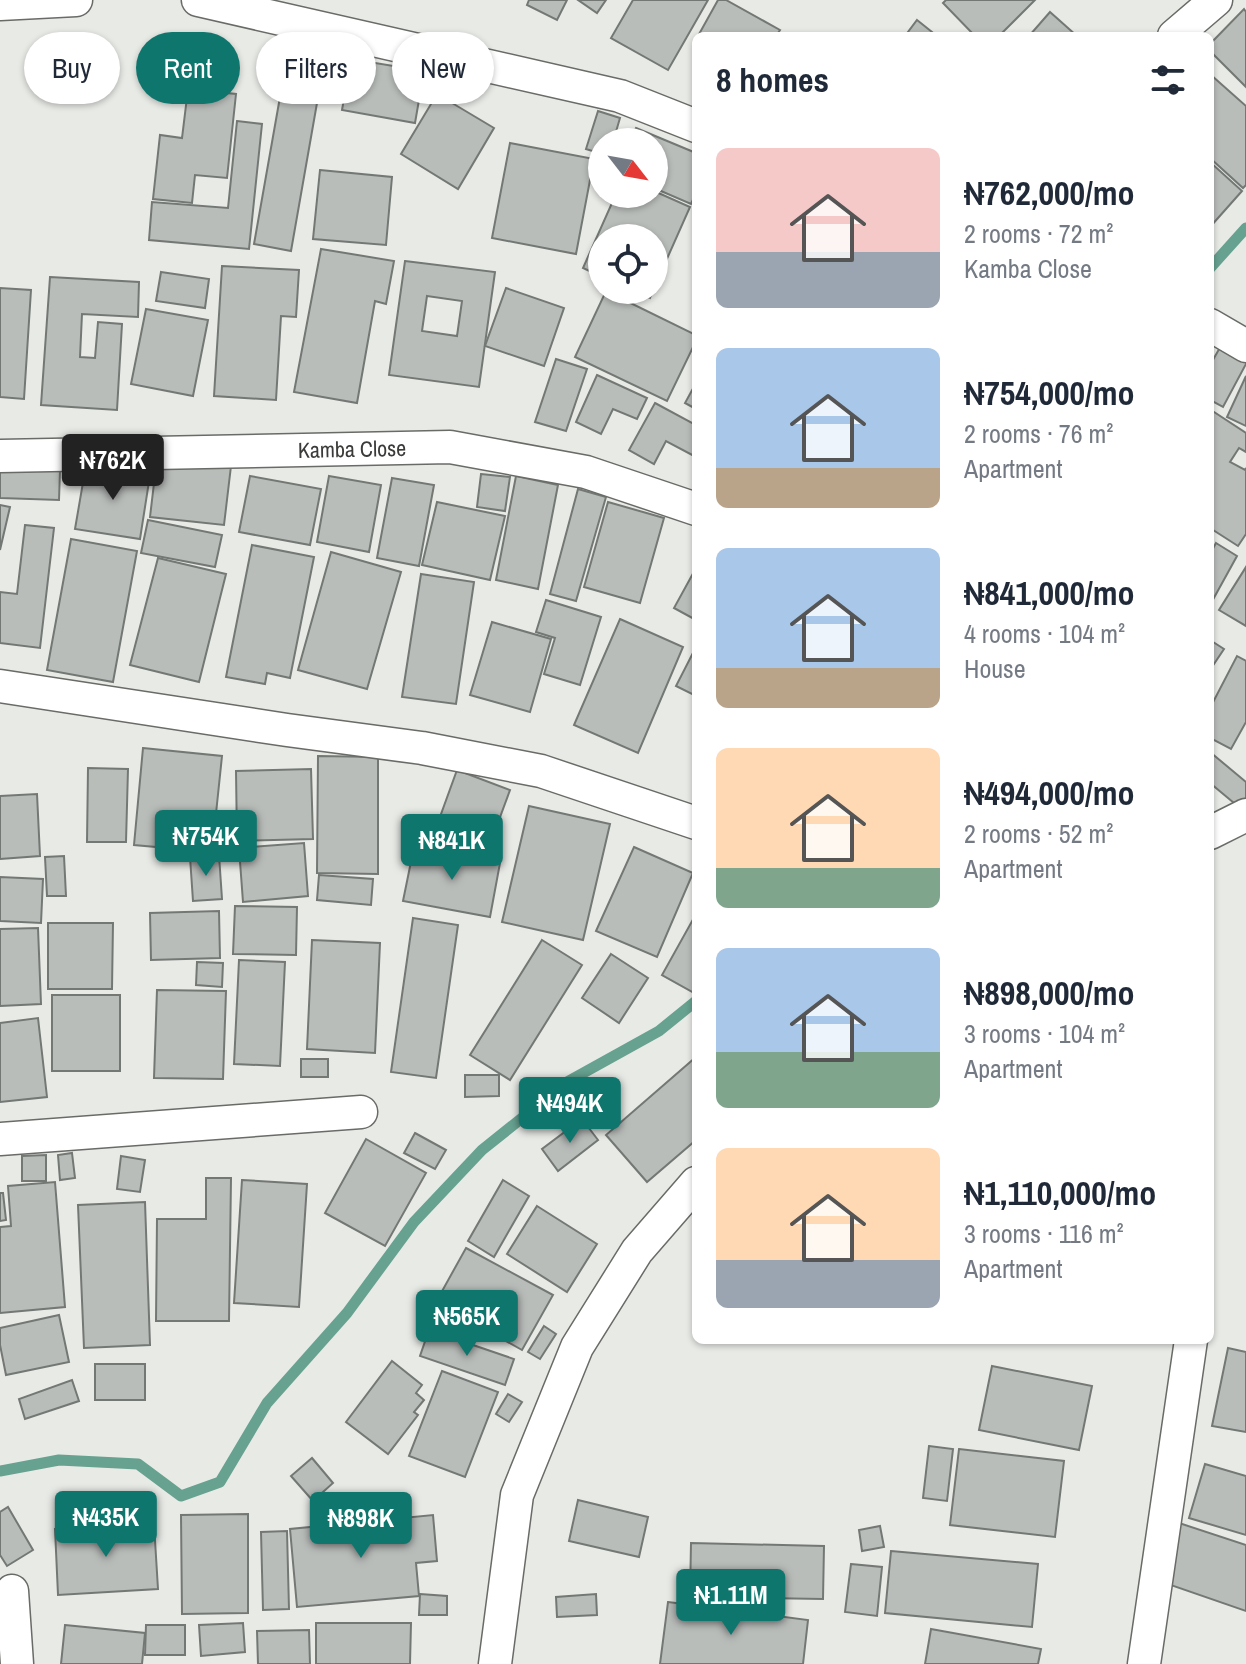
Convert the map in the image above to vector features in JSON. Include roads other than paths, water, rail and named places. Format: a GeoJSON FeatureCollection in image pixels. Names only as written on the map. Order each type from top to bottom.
{"type":"FeatureCollection","features":[{"type":"Feature","properties":{"kind":"street"},"geometry":{"type":"LineString","coordinates":[[0,4],[76,0]]}},
{"type":"Feature","properties":{"kind":"street"},"geometry":{"type":"LineString","coordinates":[[198,0],[620,96],[692,124]]}},
{"type":"Feature","properties":{"kind":"street"},"geometry":{"type":"LineString","coordinates":[[1179,32],[1216,0]]}},
{"type":"Feature","properties":{"kind":"street"},"geometry":{"type":"LineString","coordinates":[[1214,328],[1246,346]]}},
{"type":"Feature","properties":{"kind":"street","name":"Kamba Close"},"geometry":{"type":"LineString","coordinates":[[0,456],[450,447],[586,472],[692,508]]}},
{"type":"Feature","properties":{"kind":"street"},"geometry":{"type":"LineString","coordinates":[[0,686],[422,748],[541,771],[692,822]]}},
{"type":"Feature","properties":{"kind":"street"},"geometry":{"type":"LineString","coordinates":[[1214,831],[1246,815]]}},
{"type":"Feature","properties":{"kind":"street"},"geometry":{"type":"LineString","coordinates":[[0,1139],[361,1112]]}},
{"type":"Feature","properties":{"kind":"street"},"geometry":{"type":"LineString","coordinates":[[495,1664],[517,1495],[577,1347],[637,1251],[692,1188]]}},
{"type":"Feature","properties":{"kind":"street"},"geometry":{"type":"LineString","coordinates":[[1144,1664],[1190,1344]]}},
{"type":"Feature","properties":{"kind":"street"},"geometry":{"type":"LineString","coordinates":[[12,1591],[17,1664]]}},
{"type":"Feature","properties":{"kind":"waterway"},"geometry":{"type":"LineString","coordinates":[[1214,264],[1246,228]]}},
{"type":"Feature","properties":{"kind":"waterway"},"geometry":{"type":"LineString","coordinates":[[0,1471],[59,1460],[138,1464],[181,1496],[220,1482],[267,1403],[347,1313],[414,1222],[482,1150],[567,1082],[659,1031],[692,1004]]}}]}
